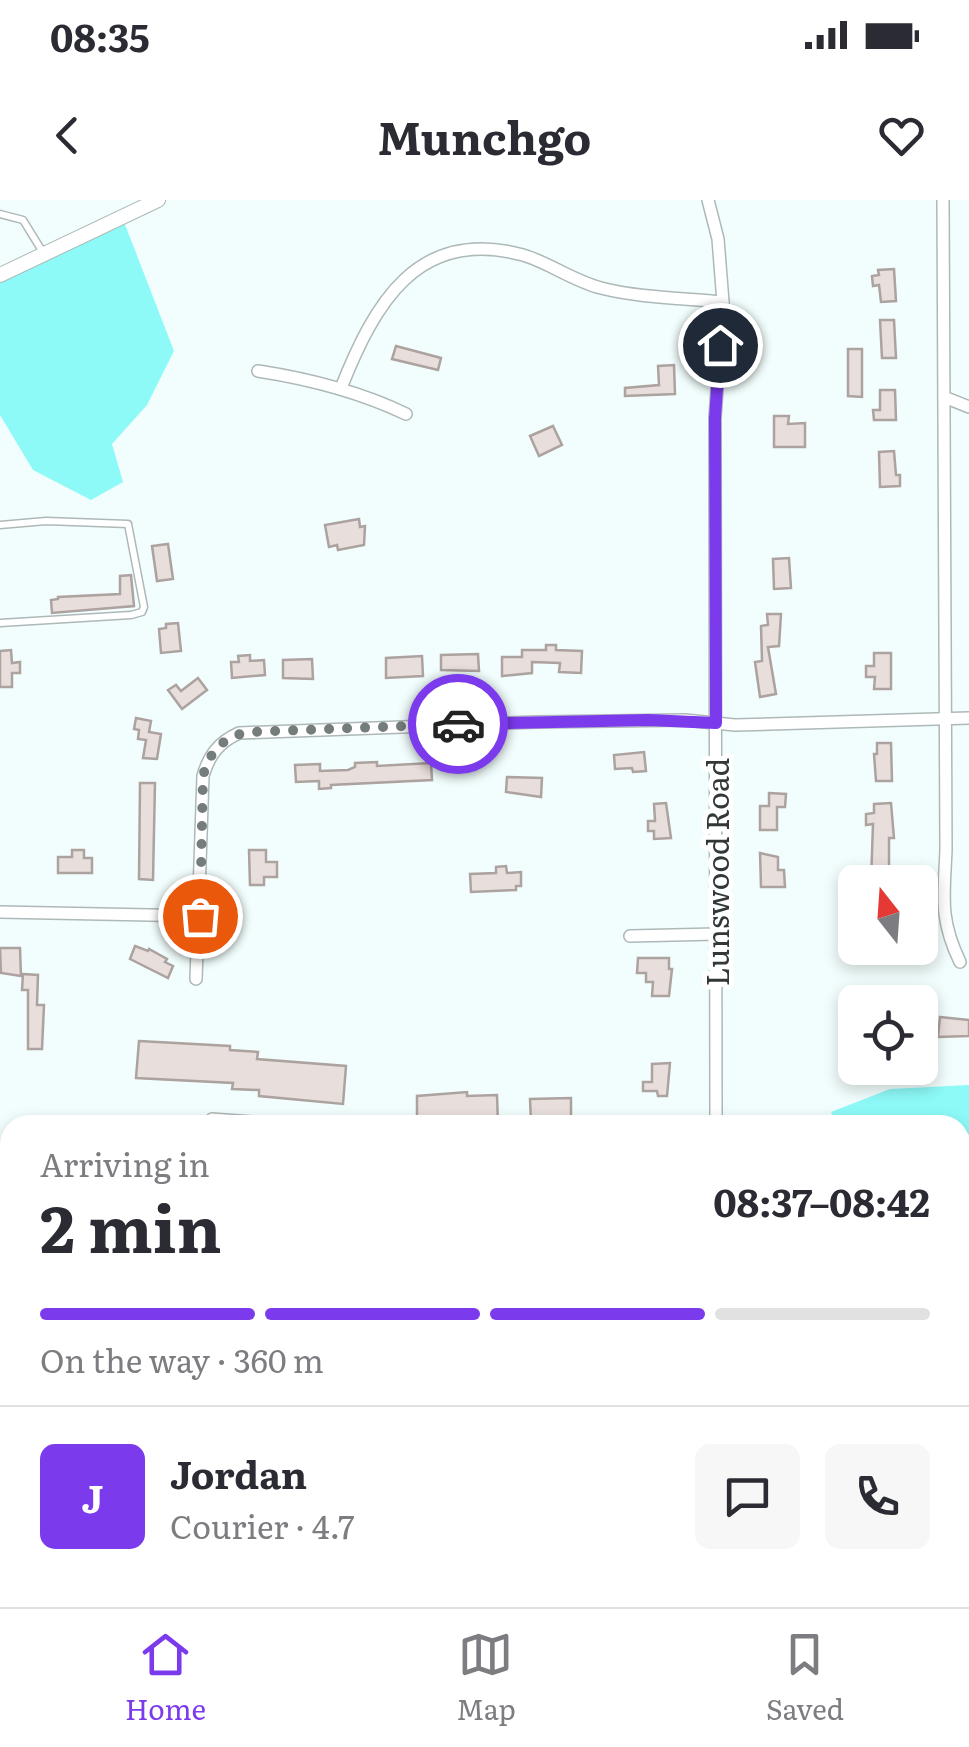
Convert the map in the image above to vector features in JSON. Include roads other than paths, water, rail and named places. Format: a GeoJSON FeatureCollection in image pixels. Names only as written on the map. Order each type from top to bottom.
{"type":"FeatureCollection","features":[{"type":"Feature","properties":{"kind":"street"},"geometry":{"type":"LineString","coordinates":[[0,276],[158,200]]}},
{"type":"Feature","properties":{"kind":"street","name":"Lunswood Road"},"geometry":{"type":"LineString","coordinates":[[708,200],[718,239],[723,302],[715,418],[716,1115]]}},
{"type":"Feature","properties":{"kind":"street"},"geometry":{"type":"LineString","coordinates":[[942,200],[946,850],[943,912],[949,940],[960,962]]}},
{"type":"Feature","properties":{"kind":"street"},"geometry":{"type":"LineString","coordinates":[[340,388],[362,334],[386,297],[411,273],[462,252],[519,254],[613,291],[723,302]]}},
{"type":"Feature","properties":{"kind":"street"},"geometry":{"type":"LineString","coordinates":[[258,371],[370,396],[406,414]]}},
{"type":"Feature","properties":{"kind":"street"},"geometry":{"type":"LineString","coordinates":[[944,397],[969,406]]}},
{"type":"Feature","properties":{"kind":"street"},"geometry":{"type":"LineString","coordinates":[[196,979],[203,776],[211,754],[239,733],[648,720],[716,723],[969,718]]}},
{"type":"Feature","properties":{"kind":"street"},"geometry":{"type":"LineString","coordinates":[[0,912],[200,916]]}},
{"type":"Feature","properties":{"kind":"street"},"geometry":{"type":"LineString","coordinates":[[630,936],[716,934]]}},
{"type":"Feature","properties":{"kind":"lane"},"geometry":{"type":"LineString","coordinates":[[0,214],[23,220],[44,255]]}},
{"type":"Feature","properties":{"kind":"lane"},"geometry":{"type":"LineString","coordinates":[[0,525],[46,520],[128,524],[144,607],[142,612],[132,615],[0,623]]}}]}
